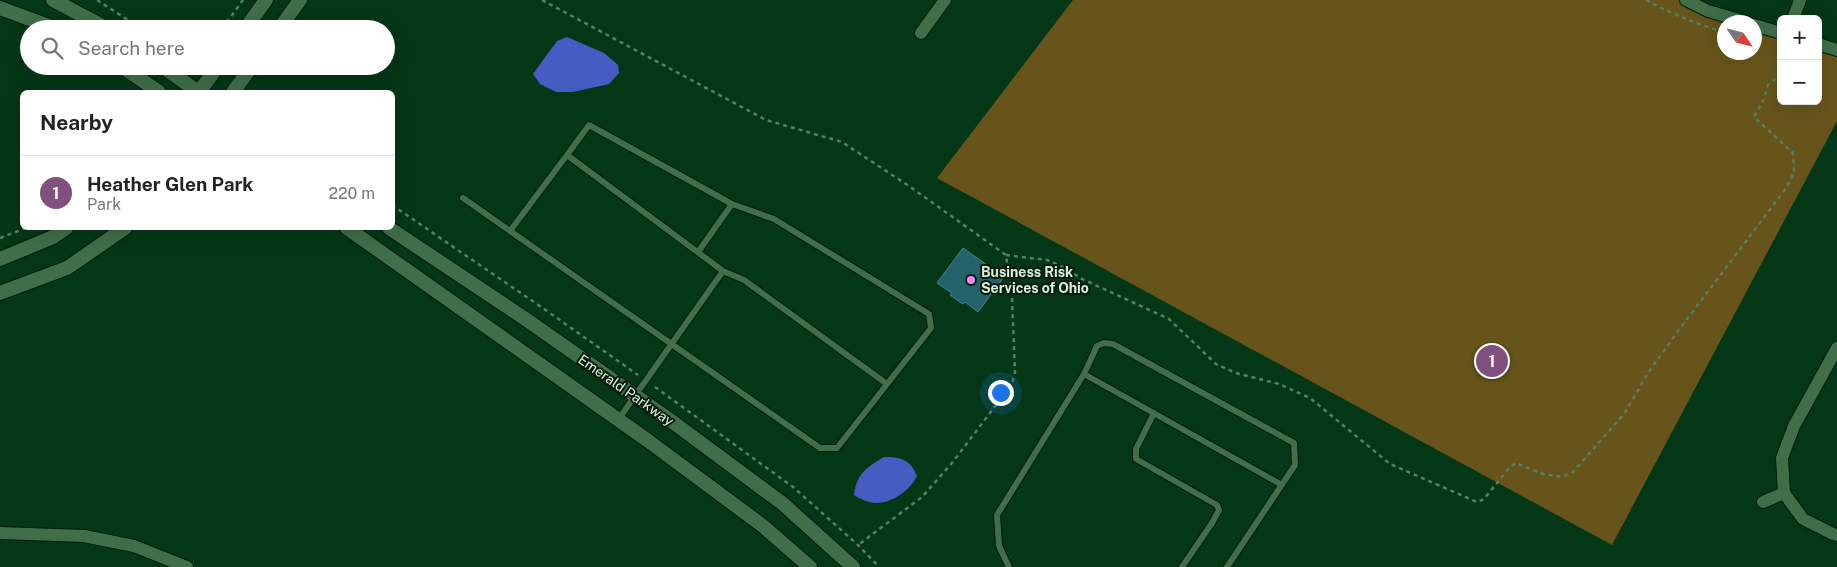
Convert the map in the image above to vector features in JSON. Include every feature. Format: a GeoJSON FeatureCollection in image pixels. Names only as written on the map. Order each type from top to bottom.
{"type":"FeatureCollection","features":[{"type":"Feature","properties":{"kind":"main road"},"geometry":{"type":"LineString","coordinates":[[53,0],[91,20]]}},
{"type":"Feature","properties":{"kind":"main road"},"geometry":{"type":"LineString","coordinates":[[252,20],[266,0]]}},
{"type":"Feature","properties":{"kind":"main road"},"geometry":{"type":"LineString","coordinates":[[286,20],[300,0]]}},
{"type":"Feature","properties":{"kind":"main road"},"geometry":{"type":"LineString","coordinates":[[0,8],[33,20]]}},
{"type":"Feature","properties":{"kind":"main road"},"geometry":{"type":"LineString","coordinates":[[134,75],[156,90]]}},
{"type":"Feature","properties":{"kind":"main road"},"geometry":{"type":"LineString","coordinates":[[175,75],[196,90]]}},
{"type":"Feature","properties":{"kind":"main road"},"geometry":{"type":"LineString","coordinates":[[200,90],[211,75]]}},
{"type":"Feature","properties":{"kind":"main road"},"geometry":{"type":"LineString","coordinates":[[234,90],[245,75]]}},
{"type":"Feature","properties":{"kind":"main road"},"geometry":{"type":"LineString","coordinates":[[0,259],[53,237],[63,230]]}},
{"type":"Feature","properties":{"kind":"main road"},"geometry":{"type":"LineString","coordinates":[[0,293],[67,268],[121,230]]}},
{"type":"Feature","properties":{"kind":"main road","name":"Emerald Parkway"},"geometry":{"type":"LineString","coordinates":[[350,230],[618,420],[763,526],[810,567]]}},
{"type":"Feature","properties":{"kind":"main road","name":"Emerald Parkway"},"geometry":{"type":"LineString","coordinates":[[392,230],[524,318],[782,503],[852,567]]}},
{"type":"Feature","properties":{"kind":"street"},"geometry":{"type":"LineString","coordinates":[[921,33],[945,0]]}},
{"type":"Feature","properties":{"kind":"street"},"geometry":{"type":"LineString","coordinates":[[1686,0],[1708,11],[1722,15]]}},
{"type":"Feature","properties":{"kind":"street"},"geometry":{"type":"LineString","coordinates":[[1794,15],[1800,0]]}},
{"type":"Feature","properties":{"kind":"street"},"geometry":{"type":"LineString","coordinates":[[1762,27],[1777,32]]}},
{"type":"Feature","properties":{"kind":"street"},"geometry":{"type":"LineString","coordinates":[[1822,45],[1837,50]]}},
{"type":"Feature","properties":{"kind":"street"},"geometry":{"type":"LineString","coordinates":[[1837,348],[1794,426],[1782,458],[1784,492],[1803,519],[1837,535]]}},
{"type":"Feature","properties":{"kind":"street"},"geometry":{"type":"LineString","coordinates":[[1763,502],[1784,492]]}},
{"type":"Feature","properties":{"kind":"street"},"geometry":{"type":"LineString","coordinates":[[0,533],[84,536],[134,546],[180,565]]}},
{"type":"Feature","properties":{"kind":"lane"},"geometry":{"type":"LineString","coordinates":[[463,198],[510,231],[671,344],[820,448],[836,448],[931,328],[929,314],[774,219],[732,204],[589,125],[510,231]]}},
{"type":"Feature","properties":{"kind":"lane"},"geometry":{"type":"LineString","coordinates":[[567,155],[723,271],[744,280],[887,384]]}},
{"type":"Feature","properties":{"kind":"lane"},"geometry":{"type":"LineString","coordinates":[[698,252],[732,204]]}},
{"type":"Feature","properties":{"kind":"lane"},"geometry":{"type":"LineString","coordinates":[[618,420],[723,271]]}},
{"type":"Feature","properties":{"kind":"lane"},"geometry":{"type":"LineString","coordinates":[[1009,567],[1000,546],[997,515],[1084,374],[1096,346],[1104,343],[1113,344],[1294,443],[1295,465],[1227,567]]}},
{"type":"Feature","properties":{"kind":"lane"},"geometry":{"type":"LineString","coordinates":[[1084,374],[1282,486]]}},
{"type":"Feature","properties":{"kind":"lane"},"geometry":{"type":"LineString","coordinates":[[1154,414],[1136,449],[1136,459],[1217,506],[1219,510],[1182,567]]}},
{"type":"Feature","properties":{"kind":"path"},"geometry":{"type":"LineString","coordinates":[[97,0],[128,20]]}},
{"type":"Feature","properties":{"kind":"path"},"geometry":{"type":"LineString","coordinates":[[229,20],[243,0]]}},
{"type":"Feature","properties":{"kind":"path"},"geometry":{"type":"LineString","coordinates":[[542,0],[766,120],[842,142],[909,186],[1006,255],[1047,260],[1067,269],[1080,278],[1169,319],[1216,364],[1236,373],[1279,384],[1310,398],[1390,464],[1477,502],[1484,499],[1510,466],[1516,463],[1544,474],[1562,478],[1573,472],[1624,414],[1648,373],[1678,331],[1787,187],[1794,172],[1793,153],[1754,117],[1764,99],[1768,85],[1777,77]]}},
{"type":"Feature","properties":{"kind":"path"},"geometry":{"type":"LineString","coordinates":[[1646,0],[1674,15],[1717,30]]}},
{"type":"Feature","properties":{"kind":"path"},"geometry":{"type":"LineString","coordinates":[[0,238],[21,230]]}},
{"type":"Feature","properties":{"kind":"path"},"geometry":{"type":"LineString","coordinates":[[858,545],[922,497],[952,463],[1012,384],[1015,372],[1012,298],[1006,255]]}},
{"type":"Feature","properties":{"kind":"shaded area"},"geometry":{"type":"Polygon","coordinates":[[[1073,0],[1686,0],[1727,15],[1717,15],[1717,60],[1762,60],[1762,27],[1777,32],[1777,105],[1822,105],[1822,45],[1837,50],[1837,121],[1612,545],[937,178],[1073,0]]]}},
{"type":"Feature","properties":{"kind":"water"},"geometry":{"type":"Polygon","coordinates":[[[567,37],[604,53],[618,65],[619,73],[609,84],[573,92],[556,92],[540,84],[533,74],[557,41],[567,37]]]}},
{"type":"Feature","properties":{"kind":"water"},"geometry":{"type":"Polygon","coordinates":[[[884,457],[904,460],[908,463],[917,476],[914,481],[900,495],[889,501],[870,502],[854,495],[857,481],[863,472],[884,457]]]}},
{"type":"Feature","properties":{"kind":"building","name":"Business Risk Services of Ohio"},"geometry":{"type":"Polygon","coordinates":[[[963,248],[1004,277],[978,312],[965,302],[963,304],[950,295],[952,293],[937,283],[963,248]]]}},
{"type":"Feature","properties":{"kind":"place","name":"Business Risk Services of Ohio"},"geometry":{"type":"Point","coordinates":[971,280]}},
{"type":"Feature","properties":{"kind":"place","name":"Heather Glen Park"},"geometry":{"type":"Point","coordinates":[1492,361]}}]}
